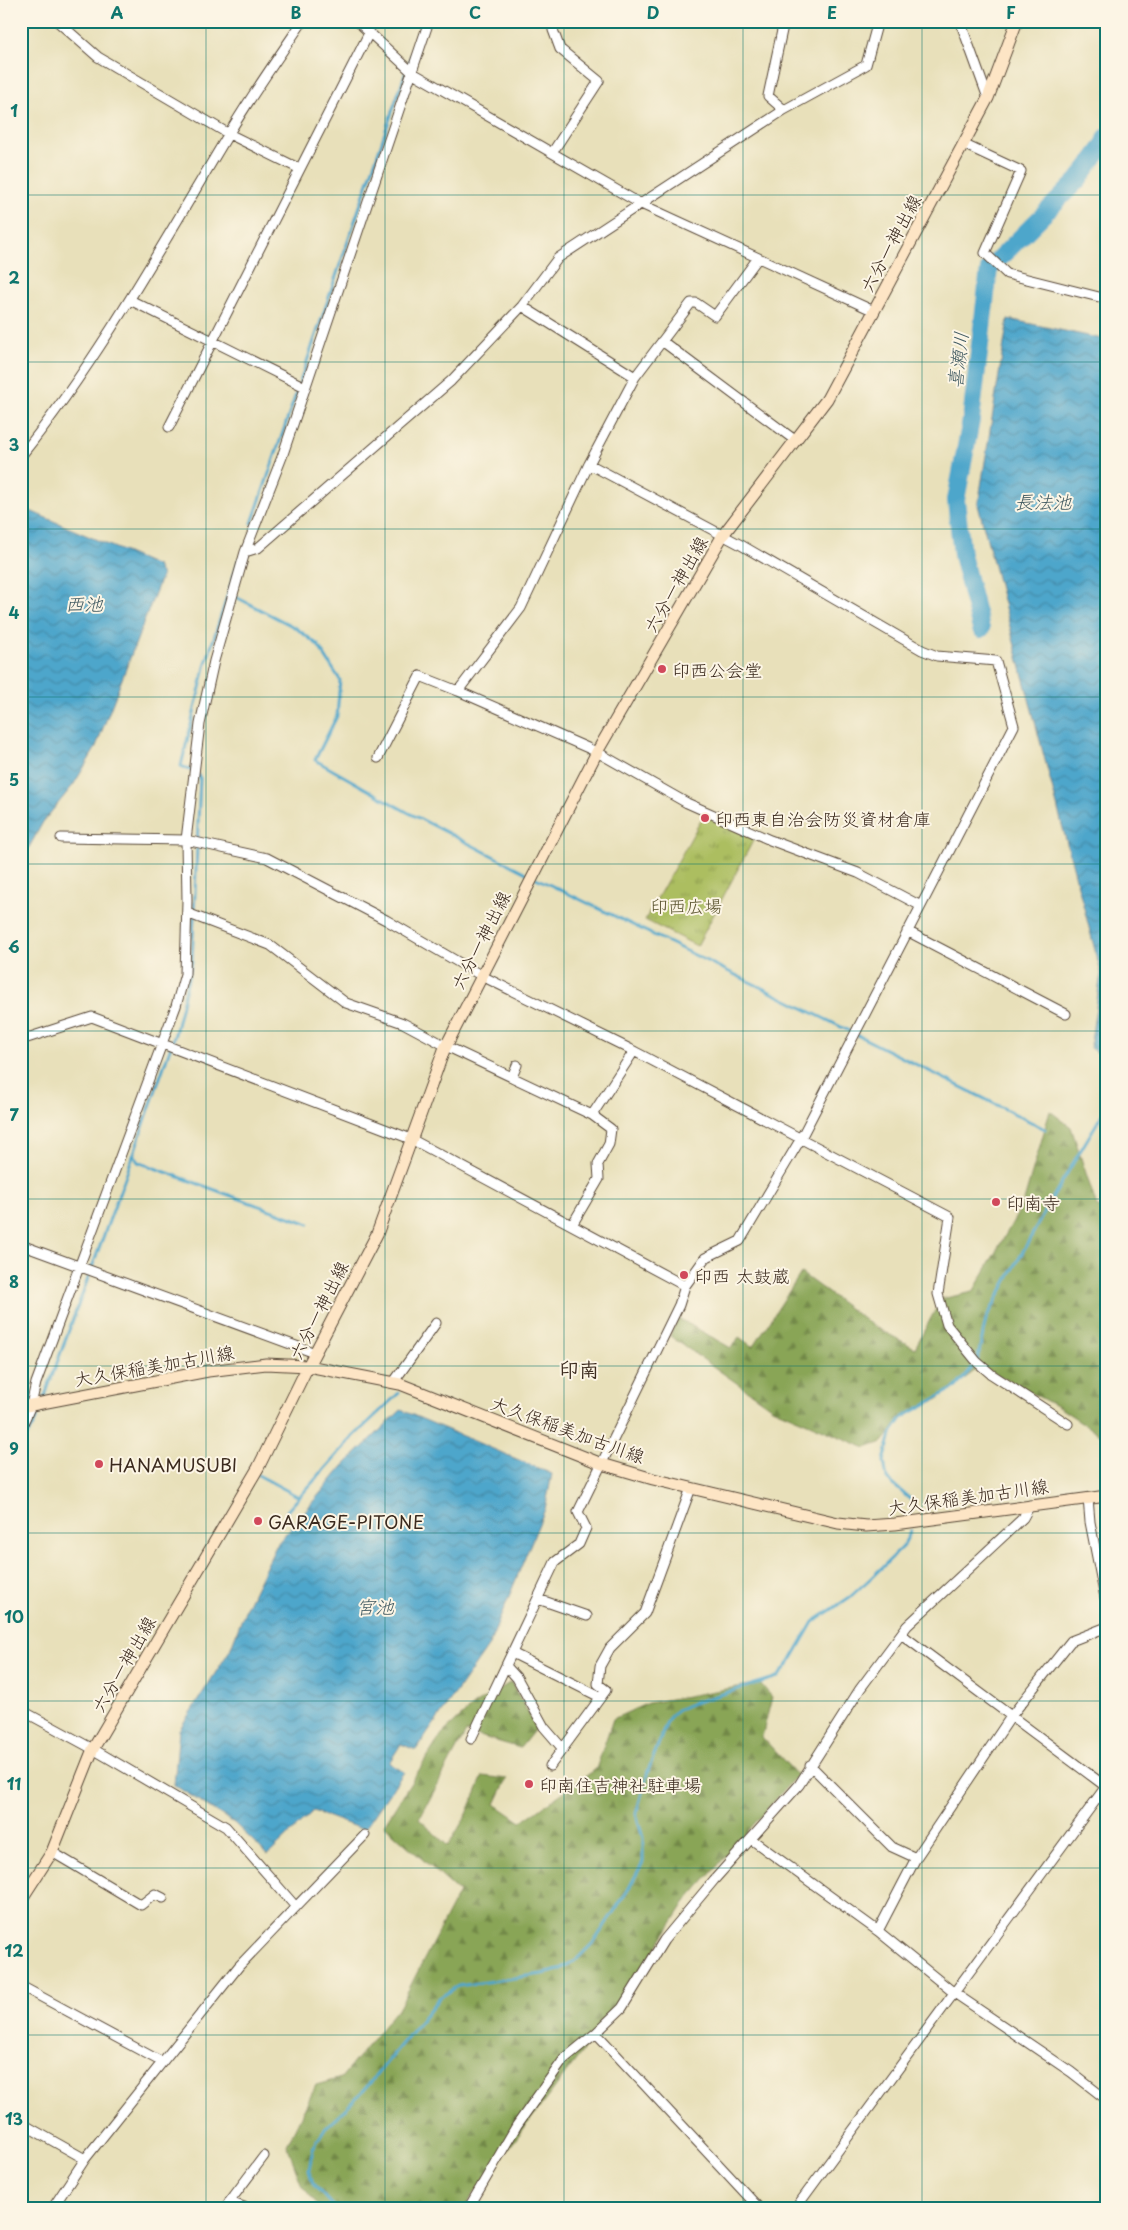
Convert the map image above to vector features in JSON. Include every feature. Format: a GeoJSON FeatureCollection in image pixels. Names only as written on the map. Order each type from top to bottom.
{"type":"FeatureCollection","features":[{"type":"Feature","properties":{"kind":"main road","name":"六分一神出線"},"geometry":{"type":"LineString","coordinates":[[21,1900],[52,1852],[93,1749],[258,1468],[308,1366],[377,1234],[446,1046],[598,752],[723,535],[827,399],[988,98],[1017,21]]}},
{"type":"Feature","properties":{"kind":"main road","name":"大久保稲美加古川線"},"geometry":{"type":"LineString","coordinates":[[26,1406],[208,1371],[266,1364],[308,1366],[393,1383],[602,1464],[691,1488],[838,1522],[866,1526],[1107,1496]]}},
{"type":"Feature","properties":{"kind":"street"},"geometry":{"type":"LineString","coordinates":[[57,21],[98,57],[229,134],[300,169]]}},
{"type":"Feature","properties":{"kind":"street"},"geometry":{"type":"LineString","coordinates":[[21,456],[66,398],[130,300],[229,134],[302,21]]}},
{"type":"Feature","properties":{"kind":"street"},"geometry":{"type":"LineString","coordinates":[[357,21],[413,73],[641,204],[874,311]]}},
{"type":"Feature","properties":{"kind":"street"},"geometry":{"type":"LineString","coordinates":[[21,1428],[26,1406],[164,1044],[185,974],[186,840],[200,724],[214,661],[245,552],[282,457],[429,21]]}},
{"type":"Feature","properties":{"kind":"street"},"geometry":{"type":"LineString","coordinates":[[552,153],[599,81],[560,49],[554,30],[557,21]]}},
{"type":"Feature","properties":{"kind":"street"},"geometry":{"type":"LineString","coordinates":[[784,21],[768,96],[784,110]]}},
{"type":"Feature","properties":{"kind":"street"},"geometry":{"type":"LineString","coordinates":[[245,552],[258,548],[451,382],[522,306],[558,258],[784,110],[866,65],[878,21]]}},
{"type":"Feature","properties":{"kind":"street"},"geometry":{"type":"LineString","coordinates":[[960,21],[988,98]]}},
{"type":"Feature","properties":{"kind":"street"},"geometry":{"type":"LineString","coordinates":[[169,427],[369,33]]}},
{"type":"Feature","properties":{"kind":"street"},"geometry":{"type":"LineString","coordinates":[[963,144],[1021,171],[986,253],[1001,270],[1007,274],[1107,299]]}},
{"type":"Feature","properties":{"kind":"street"},"geometry":{"type":"LineString","coordinates":[[458,692],[520,608],[589,464],[636,377],[691,303],[696,303],[715,316],[758,258]]}},
{"type":"Feature","properties":{"kind":"street"},"geometry":{"type":"LineString","coordinates":[[130,300],[305,387]]}},
{"type":"Feature","properties":{"kind":"street"},"geometry":{"type":"LineString","coordinates":[[522,306],[636,377]]}},
{"type":"Feature","properties":{"kind":"street"},"geometry":{"type":"LineString","coordinates":[[662,341],[796,441]]}},
{"type":"Feature","properties":{"kind":"street"},"geometry":{"type":"LineString","coordinates":[[471,1739],[555,1562],[579,1544],[586,1528],[578,1512],[679,1305],[685,1286],[705,1258],[740,1241],[800,1140],[1014,726],[996,661],[937,656],[922,650],[723,535],[589,464]]}},
{"type":"Feature","properties":{"kind":"street"},"geometry":{"type":"LineString","coordinates":[[378,758],[420,676],[598,752],[687,802],[770,840],[858,872],[921,906]]}},
{"type":"Feature","properties":{"kind":"street"},"geometry":{"type":"LineString","coordinates":[[61,838],[186,840],[267,858],[386,920],[482,976],[634,1051],[800,1140],[950,1217],[938,1294],[947,1325],[976,1362],[990,1374],[1068,1424]]}},
{"type":"Feature","properties":{"kind":"street"},"geometry":{"type":"LineString","coordinates":[[186,913],[270,945],[346,1003],[403,1023],[446,1046],[592,1115],[612,1129],[609,1144],[598,1164],[599,1179],[572,1225]]}},
{"type":"Feature","properties":{"kind":"street"},"geometry":{"type":"LineString","coordinates":[[907,931],[1066,1014]]}},
{"type":"Feature","properties":{"kind":"street"},"geometry":{"type":"LineString","coordinates":[[21,1040],[92,1017],[411,1138],[685,1286]]}},
{"type":"Feature","properties":{"kind":"street"},"geometry":{"type":"LineString","coordinates":[[592,1115],[634,1051]]}},
{"type":"Feature","properties":{"kind":"street"},"geometry":{"type":"LineString","coordinates":[[512,1077],[517,1065]]}},
{"type":"Feature","properties":{"kind":"street"},"geometry":{"type":"LineString","coordinates":[[21,1245],[315,1353]]}},
{"type":"Feature","properties":{"kind":"street"},"geometry":{"type":"LineString","coordinates":[[393,1383],[436,1323]]}},
{"type":"Feature","properties":{"kind":"street"},"geometry":{"type":"LineString","coordinates":[[550,1766],[606,1690],[598,1684],[600,1666],[610,1648],[645,1613],[691,1488]]}},
{"type":"Feature","properties":{"kind":"street"},"geometry":{"type":"LineString","coordinates":[[1088,1498],[1090,1522],[1107,1608]]}},
{"type":"Feature","properties":{"kind":"street"},"geometry":{"type":"LineString","coordinates":[[468,2209],[517,2125],[564,2059],[596,2033],[622,2008],[664,1940],[799,1785],[860,1689],[907,1626],[1023,1518],[1030,1505]]}},
{"type":"Feature","properties":{"kind":"street"},"geometry":{"type":"LineString","coordinates":[[538,1599],[587,1616]]}},
{"type":"Feature","properties":{"kind":"street"},"geometry":{"type":"LineString","coordinates":[[878,1932],[916,1858],[1012,1715],[1071,1641],[1107,1627]]}},
{"type":"Feature","properties":{"kind":"street"},"geometry":{"type":"LineString","coordinates":[[795,2209],[1106,1785],[902,1634]]}},
{"type":"Feature","properties":{"kind":"street"},"geometry":{"type":"LineString","coordinates":[[512,1653],[600,1697]]}},
{"type":"Feature","properties":{"kind":"street"},"geometry":{"type":"LineString","coordinates":[[506,1666],[517,1678],[544,1727],[563,1749]]}},
{"type":"Feature","properties":{"kind":"street"},"geometry":{"type":"LineString","coordinates":[[21,1710],[93,1749],[226,1828],[296,1907]]}},
{"type":"Feature","properties":{"kind":"street"},"geometry":{"type":"LineString","coordinates":[[810,1765],[892,1847],[916,1858]]}},
{"type":"Feature","properties":{"kind":"street"},"geometry":{"type":"LineString","coordinates":[[52,2209],[85,2160],[239,1966],[365,1835]]}},
{"type":"Feature","properties":{"kind":"street"},"geometry":{"type":"LineString","coordinates":[[751,1839],[878,1932],[953,1992],[1071,2072],[1107,2100]]}},
{"type":"Feature","properties":{"kind":"street"},"geometry":{"type":"LineString","coordinates":[[52,1852],[141,1905],[155,1894],[163,1898]]}},
{"type":"Feature","properties":{"kind":"street"},"geometry":{"type":"LineString","coordinates":[[21,1986],[162,2062]]}},
{"type":"Feature","properties":{"kind":"street"},"geometry":{"type":"LineString","coordinates":[[596,2033],[760,2209]]}},
{"type":"Feature","properties":{"kind":"street"},"geometry":{"type":"LineString","coordinates":[[21,2123],[85,2160]]}},
{"type":"Feature","properties":{"kind":"street"},"geometry":{"type":"LineString","coordinates":[[250,2209],[227,2205],[264,2156]]}},
{"type":"Feature","properties":{"kind":"green space","name":"印西広場"},"geometry":{"type":"Polygon","coordinates":[[[705,813],[754,839],[697,946],[645,920],[705,813]]]}},
{"type":"Feature","properties":{"kind":"green space"},"geometry":{"type":"Polygon","coordinates":[[[1050,1111],[1071,1127],[1097,1207],[1107,1209],[1107,1439],[1060,1408],[981,1366],[938,1399],[904,1415],[883,1442],[866,1448],[772,1408],[670,1336],[678,1318],[731,1348],[739,1337],[753,1347],[801,1273],[873,1326],[915,1348],[941,1299],[973,1292],[1023,1204],[1050,1111]]]}},
{"type":"Feature","properties":{"kind":"green space"},"geometry":{"type":"Polygon","coordinates":[[[511,1682],[536,1728],[520,1748],[466,1732],[419,1819],[448,1846],[467,1814],[483,1776],[507,1779],[495,1804],[521,1822],[596,1769],[613,1719],[648,1703],[760,1683],[772,1697],[762,1737],[797,1775],[685,1903],[626,1994],[471,2198],[465,2209],[317,2209],[318,2205],[302,2186],[287,2145],[316,2085],[341,2078],[400,2006],[459,1892],[384,1825],[442,1734],[474,1705],[511,1682]]]}},
{"type":"Feature","properties":{"kind":"water","name":"長法池"},"geometry":{"type":"Polygon","coordinates":[[[1008,319],[1107,340],[1107,1058],[1090,1048],[1101,973],[978,505],[1008,319]]]}},
{"type":"Feature","properties":{"kind":"water","name":"西池"},"geometry":{"type":"Polygon","coordinates":[[[21,510],[28,510],[157,566],[162,575],[95,749],[74,784],[43,822],[21,862],[21,510]]]}},
{"type":"Feature","properties":{"kind":"water","name":"宮池"},"geometry":{"type":"Polygon","coordinates":[[[401,1410],[552,1474],[545,1509],[489,1645],[416,1750],[401,1744],[389,1763],[404,1772],[364,1830],[313,1811],[268,1855],[234,1823],[174,1785],[179,1730],[230,1650],[246,1608],[277,1544],[344,1465],[401,1410]]]}},
{"type":"Feature","properties":{"kind":"waterway"},"geometry":{"type":"LineString","coordinates":[[252,523],[423,21]]}},
{"type":"Feature","properties":{"kind":"waterway","name":"喜瀬川"},"geometry":{"type":"LineString","coordinates":[[981,629],[962,555],[956,500],[971,420],[989,269],[1078,180],[1104,145],[1107,137]]}},
{"type":"Feature","properties":{"kind":"waterway"},"geometry":{"type":"LineString","coordinates":[[239,559],[206,663],[181,766],[195,772],[200,778],[192,962],[175,1034],[134,1153],[138,1162],[309,1224]]}},
{"type":"Feature","properties":{"kind":"waterway"},"geometry":{"type":"LineString","coordinates":[[234,596],[296,628],[318,645],[340,680],[337,716],[315,760],[407,812],[530,875]]}},
{"type":"Feature","properties":{"kind":"waterway"},"geometry":{"type":"LineString","coordinates":[[536,878],[791,1002],[1045,1129]]}},
{"type":"Feature","properties":{"kind":"waterway"},"geometry":{"type":"LineString","coordinates":[[911,1500],[887,1479],[884,1461],[891,1434],[903,1417],[956,1387],[977,1362],[986,1319],[1050,1202],[1107,1106]]}},
{"type":"Feature","properties":{"kind":"waterway"},"geometry":{"type":"LineString","coordinates":[[43,1401],[134,1153]]}},
{"type":"Feature","properties":{"kind":"waterway"},"geometry":{"type":"LineString","coordinates":[[287,1511],[354,1436],[399,1393]]}},
{"type":"Feature","properties":{"kind":"waterway"},"geometry":{"type":"LineString","coordinates":[[21,1446],[35,1422],[40,1407]]}},
{"type":"Feature","properties":{"kind":"waterway"},"geometry":{"type":"LineString","coordinates":[[258,1475],[299,1497]]}},
{"type":"Feature","properties":{"kind":"waterway"},"geometry":{"type":"LineString","coordinates":[[335,2209],[313,2184],[309,2170],[313,2148],[325,2129],[365,2089],[439,1998],[458,1986],[559,1970],[577,1959],[594,1942],[628,1890],[643,1862],[643,1838],[636,1814],[648,1771],[668,1719],[677,1710],[693,1703],[778,1677],[790,1662],[813,1622],[850,1597],[872,1577],[902,1548],[911,1531]]}},
{"type":"Feature","properties":{"kind":"place","name":"印西公会堂"},"geometry":{"type":"Point","coordinates":[662,669]}},
{"type":"Feature","properties":{"kind":"place","name":"印西東自治会防災資材倉庫"},"geometry":{"type":"Point","coordinates":[705,818]}},
{"type":"Feature","properties":{"kind":"place","name":"印南寺"},"geometry":{"type":"Point","coordinates":[996,1202]}},
{"type":"Feature","properties":{"kind":"place","name":"印西 太鼓蔵"},"geometry":{"type":"Point","coordinates":[684,1275]}},
{"type":"Feature","properties":{"kind":"place","name":"HANAMUSUBI"},"geometry":{"type":"Point","coordinates":[99,1464]}},
{"type":"Feature","properties":{"kind":"place","name":"GARAGE-PITONE"},"geometry":{"type":"Point","coordinates":[258,1521]}},
{"type":"Feature","properties":{"kind":"place","name":"印南住吉神社駐車場"},"geometry":{"type":"Point","coordinates":[529,1784]}},
{"type":"Feature","properties":{"kind":"district","name":"印南"},"geometry":{"type":"Point","coordinates":[579,1369]}}]}
